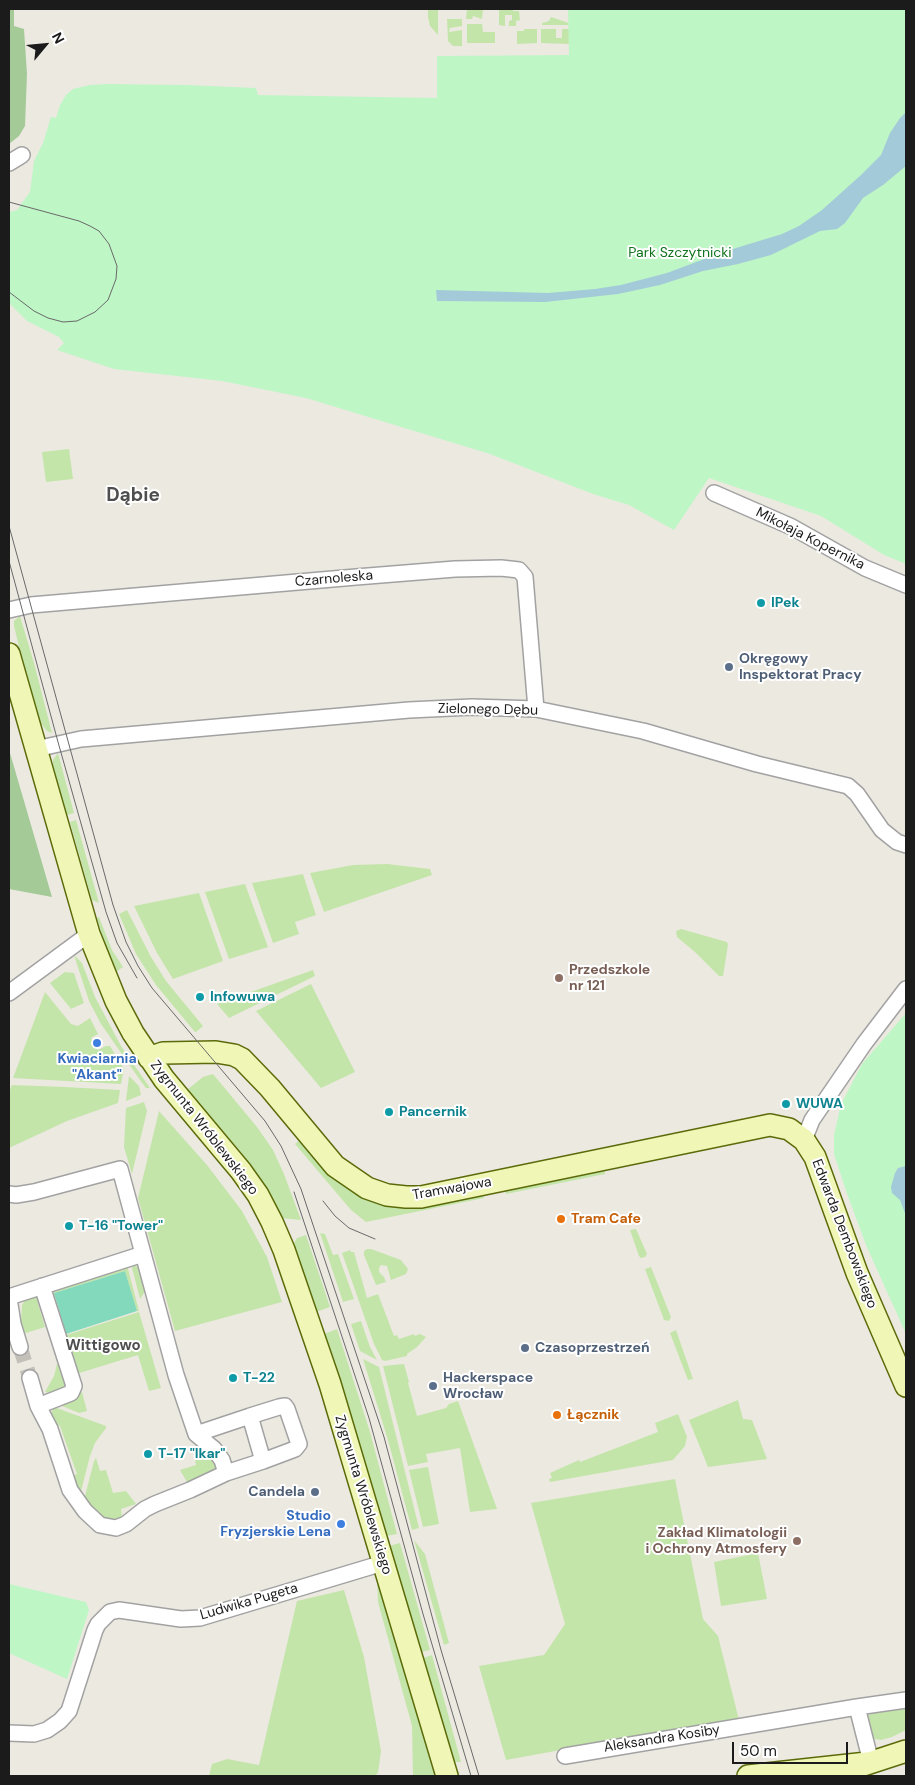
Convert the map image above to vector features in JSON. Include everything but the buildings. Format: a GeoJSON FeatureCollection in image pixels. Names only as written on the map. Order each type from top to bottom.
{"type":"FeatureCollection","features":[{"type":"Feature","properties":{"kind":"main road","name":"Zygmunta Wróblewskiego"},"geometry":{"type":"LineString","coordinates":[[9,654],[89,934],[116,1001],[133,1033],[173,1091],[241,1171],[258,1196],[284,1250],[330,1384],[447,1776]]}},
{"type":"Feature","properties":{"kind":"main road","name":"Tramwajowa"},"geometry":{"type":"LineString","coordinates":[[149,1058],[163,1053],[216,1052],[234,1055],[242,1059],[270,1088],[335,1166],[367,1188],[387,1195],[421,1197],[770,1125],[789,1129],[804,1140]]}},
{"type":"Feature","properties":{"kind":"main road","name":"Edwarda Dembowskiego"},"geometry":{"type":"LineString","coordinates":[[804,1140],[818,1164],[857,1273],[906,1386]]}},
{"type":"Feature","properties":{"kind":"main road"},"geometry":{"type":"LineString","coordinates":[[830,1776],[906,1751]]}},
{"type":"Feature","properties":{"kind":"main road"},"geometry":{"type":"LineString","coordinates":[[748,1776],[869,1763]]}},
{"type":"Feature","properties":{"kind":"street","name":"Mikołaja Kopernika"},"geometry":{"type":"LineString","coordinates":[[714,493],[792,527],[865,568],[906,585]]}},
{"type":"Feature","properties":{"kind":"street","name":"Czarnoleska"},"geometry":{"type":"LineString","coordinates":[[9,610],[31,605],[455,569],[501,568],[519,570],[525,577],[536,709]]}},
{"type":"Feature","properties":{"kind":"street","name":"Zielonego Dębu"},"geometry":{"type":"LineString","coordinates":[[36,749],[81,739],[400,710],[472,707],[536,709],[643,731],[757,764],[848,786],[857,794],[882,830],[897,842],[906,845]]}},
{"type":"Feature","properties":{"kind":"street"},"geometry":{"type":"LineString","coordinates":[[9,993],[89,934]]}},
{"type":"Feature","properties":{"kind":"street"},"geometry":{"type":"LineString","coordinates":[[804,1140],[812,1120],[864,1044],[906,989]]}},
{"type":"Feature","properties":{"kind":"street"},"geometry":{"type":"LineString","coordinates":[[9,1194],[16,1195],[34,1192],[120,1170],[176,1375],[196,1434],[214,1449],[222,1460],[226,1473]]}},
{"type":"Feature","properties":{"kind":"street"},"geometry":{"type":"LineString","coordinates":[[20,1347],[11,1325],[9,1297],[143,1254]]}},
{"type":"Feature","properties":{"kind":"street"},"geometry":{"type":"LineString","coordinates":[[38,1406],[71,1393],[74,1386],[42,1286]]}},
{"type":"Feature","properties":{"kind":"street"},"geometry":{"type":"LineString","coordinates":[[30,1378],[38,1406],[50,1429],[70,1490],[85,1512],[100,1525],[116,1528],[126,1524],[150,1506],[226,1473],[295,1449],[299,1444],[285,1406],[196,1434]]}},
{"type":"Feature","properties":{"kind":"street"},"geometry":{"type":"LineString","coordinates":[[250,1416],[264,1460]]}},
{"type":"Feature","properties":{"kind":"street","name":"Ludwika Pugeta"},"geometry":{"type":"LineString","coordinates":[[9,1733],[34,1734],[47,1730],[60,1721],[69,1711],[95,1630],[98,1624],[110,1612],[119,1610],[181,1619],[200,1618],[383,1563]]}},
{"type":"Feature","properties":{"kind":"street","name":"Aleksandra Kosiby"},"geometry":{"type":"LineString","coordinates":[[565,1756],[857,1706],[906,1700]]}},
{"type":"Feature","properties":{"kind":"street"},"geometry":{"type":"LineString","coordinates":[[857,1706],[869,1763]]}},
{"type":"Feature","properties":{"kind":"green space"},"geometry":{"type":"Polygon","coordinates":[[[9,9],[14,9],[14,26],[24,29],[27,74],[25,126],[19,136],[9,144],[9,9]]]}},
{"type":"Feature","properties":{"kind":"green space"},"geometry":{"type":"Polygon","coordinates":[[[428,9],[438,9],[438,35],[430,26],[428,9]]]}},
{"type":"Feature","properties":{"kind":"green space"},"geometry":{"type":"Polygon","coordinates":[[[467,9],[487,9],[483,10],[482,19],[473,16],[472,19],[466,19],[467,9]]]}},
{"type":"Feature","properties":{"kind":"green space"},"geometry":{"type":"Polygon","coordinates":[[[499,9],[519,11],[520,20],[516,21],[516,26],[509,26],[512,15],[505,15],[505,26],[499,25],[499,9]]]}},
{"type":"Feature","properties":{"kind":"green space","name":"Park Szczytnicki"},"geometry":{"type":"Polygon","coordinates":[[[568,9],[906,9],[906,564],[884,555],[821,516],[709,478],[674,530],[629,505],[593,494],[490,454],[306,398],[222,381],[114,369],[57,350],[64,343],[59,337],[27,321],[9,303],[9,212],[17,210],[30,192],[34,161],[43,143],[51,117],[56,118],[60,105],[66,95],[73,89],[90,85],[108,84],[186,85],[256,88],[258,95],[437,98],[437,56],[569,55],[568,9]]]}},
{"type":"Feature","properties":{"kind":"green space"},"geometry":{"type":"Polygon","coordinates":[[[551,17],[569,23],[569,25],[542,25],[542,23],[549,21],[551,17]]]}},
{"type":"Feature","properties":{"kind":"green space"},"geometry":{"type":"Polygon","coordinates":[[[447,19],[462,19],[462,26],[450,28],[449,32],[462,30],[462,46],[453,46],[448,41],[447,19]]]}},
{"type":"Feature","properties":{"kind":"green space"},"geometry":{"type":"Polygon","coordinates":[[[467,24],[482,24],[483,32],[495,32],[495,43],[467,43],[467,24]]]}},
{"type":"Feature","properties":{"kind":"green space"},"geometry":{"type":"Polygon","coordinates":[[[524,29],[537,29],[537,43],[517,44],[517,31],[524,31],[524,29]]]}},
{"type":"Feature","properties":{"kind":"green space"},"geometry":{"type":"Polygon","coordinates":[[[541,29],[556,29],[556,38],[562,38],[562,29],[569,29],[569,44],[541,43],[541,29]]]}},
{"type":"Feature","properties":{"kind":"green space"},"geometry":{"type":"Polygon","coordinates":[[[69,449],[73,479],[46,482],[42,452],[69,449]]]}},
{"type":"Feature","properties":{"kind":"green space"},"geometry":{"type":"Polygon","coordinates":[[[20,616],[52,733],[47,731],[40,722],[20,651],[14,621],[20,616]]]}},
{"type":"Feature","properties":{"kind":"green space"},"geometry":{"type":"Polygon","coordinates":[[[10,753],[52,897],[9,889],[10,753]]]}},
{"type":"Feature","properties":{"kind":"green space"},"geometry":{"type":"Polygon","coordinates":[[[58,753],[74,813],[67,815],[53,766],[53,760],[58,753]]]}},
{"type":"Feature","properties":{"kind":"green space"},"geometry":{"type":"Polygon","coordinates":[[[76,820],[99,903],[92,900],[70,822],[76,820]]]}},
{"type":"Feature","properties":{"kind":"green space"},"geometry":{"type":"Polygon","coordinates":[[[387,864],[430,869],[432,875],[324,912],[310,873],[353,865],[387,864]]]}},
{"type":"Feature","properties":{"kind":"green space"},"geometry":{"type":"Polygon","coordinates":[[[303,874],[316,915],[295,922],[299,934],[273,943],[252,883],[303,874]]]}},
{"type":"Feature","properties":{"kind":"green space"},"geometry":{"type":"Polygon","coordinates":[[[245,884],[268,947],[229,959],[205,892],[245,884]]]}},
{"type":"Feature","properties":{"kind":"green space"},"geometry":{"type":"Polygon","coordinates":[[[199,893],[223,961],[173,979],[157,953],[134,906],[199,893]]]}},
{"type":"Feature","properties":{"kind":"green space"},"geometry":{"type":"Polygon","coordinates":[[[127,910],[151,957],[166,981],[203,1026],[196,1032],[156,985],[136,954],[119,914],[127,910]]]}},
{"type":"Feature","properties":{"kind":"green space"},"geometry":{"type":"Polygon","coordinates":[[[99,917],[112,950],[123,967],[116,972],[111,964],[97,918],[99,917]]]}},
{"type":"Feature","properties":{"kind":"green space"},"geometry":{"type":"Polygon","coordinates":[[[681,929],[727,942],[723,976],[719,976],[677,937],[676,931],[681,929]]]}},
{"type":"Feature","properties":{"kind":"green space"},"geometry":{"type":"Polygon","coordinates":[[[74,955],[82,963],[95,997],[121,1046],[150,1088],[146,1088],[101,1024],[89,1001],[74,955]]]}},
{"type":"Feature","properties":{"kind":"green space"},"geometry":{"type":"Polygon","coordinates":[[[313,970],[315,976],[229,1018],[217,1004],[313,970]]]}},
{"type":"Feature","properties":{"kind":"green space"},"geometry":{"type":"Polygon","coordinates":[[[65,972],[74,973],[84,1003],[71,1009],[50,983],[65,972]]]}},
{"type":"Feature","properties":{"kind":"green space"},"geometry":{"type":"Polygon","coordinates":[[[311,984],[355,1072],[321,1088],[256,1011],[311,984]]]}},
{"type":"Feature","properties":{"kind":"green space"},"geometry":{"type":"Polygon","coordinates":[[[45,992],[71,1024],[78,1026],[90,1018],[98,1034],[91,1038],[98,1050],[110,1046],[124,1069],[121,1084],[13,1078],[45,992]]]}},
{"type":"Feature","properties":{"kind":"green space"},"geometry":{"type":"Polygon","coordinates":[[[906,1013],[906,1334],[866,1245],[846,1191],[834,1154],[834,1135],[841,1104],[862,1064],[906,1013]]]}},
{"type":"Feature","properties":{"kind":"green space"},"geometry":{"type":"Polygon","coordinates":[[[213,1074],[257,1127],[273,1150],[301,1220],[281,1218],[240,1151],[187,1090],[203,1077],[213,1074]]]}},
{"type":"Feature","properties":{"kind":"green space"},"geometry":{"type":"Polygon","coordinates":[[[129,1076],[139,1086],[141,1095],[126,1101],[129,1076]]]}},
{"type":"Feature","properties":{"kind":"green space"},"geometry":{"type":"Polygon","coordinates":[[[12,1085],[120,1090],[118,1103],[67,1121],[9,1148],[9,1092],[12,1085]]]}},
{"type":"Feature","properties":{"kind":"green space"},"geometry":{"type":"Polygon","coordinates":[[[144,1102],[147,1111],[132,1174],[124,1147],[126,1108],[144,1102]]]}},
{"type":"Feature","properties":{"kind":"green space"},"geometry":{"type":"Polygon","coordinates":[[[159,1111],[207,1165],[242,1211],[267,1257],[282,1302],[175,1331],[138,1198],[159,1111]]]}},
{"type":"Feature","properties":{"kind":"green space"},"geometry":{"type":"Polygon","coordinates":[[[302,1138],[348,1186],[481,1191],[484,1198],[366,1222],[351,1210],[295,1144],[302,1138]]]}},
{"type":"Feature","properties":{"kind":"green space"},"geometry":{"type":"Polygon","coordinates":[[[604,1167],[605,1174],[506,1194],[503,1186],[604,1167]]]}},
{"type":"Feature","properties":{"kind":"green space"},"geometry":{"type":"Polygon","coordinates":[[[636,1229],[647,1254],[641,1258],[630,1230],[636,1229]]]}},
{"type":"Feature","properties":{"kind":"green space"},"geometry":{"type":"Polygon","coordinates":[[[320,1233],[325,1234],[333,1255],[338,1254],[354,1299],[343,1302],[320,1233]]]}},
{"type":"Feature","properties":{"kind":"green space"},"geometry":{"type":"Polygon","coordinates":[[[306,1235],[330,1307],[316,1312],[293,1245],[297,1238],[306,1235]]]}},
{"type":"Feature","properties":{"kind":"green space"},"geometry":{"type":"Polygon","coordinates":[[[367,1249],[401,1260],[408,1269],[406,1274],[391,1280],[387,1266],[381,1265],[379,1272],[386,1282],[376,1285],[364,1255],[364,1251],[367,1249]]]}},
{"type":"Feature","properties":{"kind":"green space"},"geometry":{"type":"Polygon","coordinates":[[[350,1250],[354,1252],[367,1298],[378,1294],[394,1336],[397,1335],[399,1339],[414,1334],[415,1336],[420,1334],[426,1337],[407,1356],[382,1360],[374,1344],[342,1253],[350,1250]]]}},
{"type":"Feature","properties":{"kind":"green space"},"geometry":{"type":"Polygon","coordinates":[[[131,1264],[140,1268],[148,1287],[140,1299],[131,1264]]]}},
{"type":"Feature","properties":{"kind":"green space"},"geometry":{"type":"Polygon","coordinates":[[[127,1265],[139,1311],[137,1311],[125,1271],[54,1293],[66,1334],[63,1335],[48,1289],[127,1265]]]}},
{"type":"Feature","properties":{"kind":"green space"},"geometry":{"type":"Polygon","coordinates":[[[651,1267],[671,1317],[669,1321],[664,1320],[645,1269],[651,1267]]]}},
{"type":"Feature","properties":{"kind":"green space"},"geometry":{"type":"Polygon","coordinates":[[[125,1271],[137,1311],[66,1334],[54,1293],[125,1271]]]}},
{"type":"Feature","properties":{"kind":"green space"},"geometry":{"type":"Polygon","coordinates":[[[35,1293],[45,1327],[23,1334],[21,1321],[22,1305],[27,1297],[35,1293]]]}},
{"type":"Feature","properties":{"kind":"green space"},"geometry":{"type":"Polygon","coordinates":[[[139,1312],[161,1388],[149,1391],[138,1355],[76,1374],[64,1338],[66,1335],[139,1312]]]}},
{"type":"Feature","properties":{"kind":"green space"},"geometry":{"type":"Polygon","coordinates":[[[361,1321],[370,1347],[377,1360],[360,1351],[351,1324],[361,1321]]]}},
{"type":"Feature","properties":{"kind":"green space"},"geometry":{"type":"Polygon","coordinates":[[[337,1329],[370,1432],[397,1534],[386,1536],[324,1334],[337,1329]]]}},
{"type":"Feature","properties":{"kind":"green space"},"geometry":{"type":"Polygon","coordinates":[[[676,1330],[693,1379],[688,1380],[670,1333],[676,1330]]]}},
{"type":"Feature","properties":{"kind":"green space"},"geometry":{"type":"Polygon","coordinates":[[[363,1359],[379,1367],[419,1528],[412,1530],[388,1440],[363,1359]]]}},
{"type":"Feature","properties":{"kind":"green space"},"geometry":{"type":"Polygon","coordinates":[[[62,1363],[70,1386],[50,1393],[45,1392],[54,1376],[57,1364],[62,1363]]]}},
{"type":"Feature","properties":{"kind":"green space"},"geometry":{"type":"Polygon","coordinates":[[[404,1364],[417,1416],[446,1408],[449,1404],[458,1401],[497,1509],[470,1512],[460,1448],[426,1454],[428,1462],[408,1466],[383,1366],[404,1364]]]}},
{"type":"Feature","properties":{"kind":"green space"},"geometry":{"type":"Polygon","coordinates":[[[82,1392],[87,1411],[79,1413],[57,1404],[82,1392]]]}},
{"type":"Feature","properties":{"kind":"green space"},"geometry":{"type":"Polygon","coordinates":[[[738,1400],[743,1419],[752,1420],[767,1459],[708,1467],[689,1420],[738,1400]]]}},
{"type":"Feature","properties":{"kind":"green space"},"geometry":{"type":"Polygon","coordinates":[[[54,1407],[106,1426],[95,1443],[90,1456],[80,1495],[71,1477],[77,1474],[60,1426],[53,1423],[51,1414],[54,1407]]]}},
{"type":"Feature","properties":{"kind":"green space"},"geometry":{"type":"Polygon","coordinates":[[[678,1414],[687,1437],[685,1446],[673,1460],[550,1482],[549,1479],[552,1478],[550,1473],[579,1460],[580,1462],[658,1432],[655,1423],[678,1414]]]}},
{"type":"Feature","properties":{"kind":"green space"},"geometry":{"type":"Polygon","coordinates":[[[197,1447],[205,1448],[215,1461],[215,1468],[212,1474],[192,1482],[187,1482],[180,1470],[196,1465],[193,1449],[197,1447]]]}},
{"type":"Feature","properties":{"kind":"green space"},"geometry":{"type":"Polygon","coordinates":[[[96,1458],[100,1471],[106,1470],[113,1493],[126,1491],[136,1504],[121,1509],[122,1518],[103,1518],[84,1500],[96,1458]]]}},
{"type":"Feature","properties":{"kind":"green space"},"geometry":{"type":"Polygon","coordinates":[[[428,1467],[439,1524],[423,1527],[409,1470],[428,1467]]]}},
{"type":"Feature","properties":{"kind":"green space"},"geometry":{"type":"Polygon","coordinates":[[[675,1479],[703,1619],[718,1636],[739,1720],[506,1760],[479,1666],[544,1655],[565,1624],[531,1503],[675,1479]]]}},
{"type":"Feature","properties":{"kind":"green space"},"geometry":{"type":"Polygon","coordinates":[[[414,1540],[425,1554],[449,1643],[444,1645],[414,1540]]]}},
{"type":"Feature","properties":{"kind":"green space"},"geometry":{"type":"Polygon","coordinates":[[[400,1543],[430,1650],[421,1652],[389,1546],[400,1543]]]}},
{"type":"Feature","properties":{"kind":"green space"},"geometry":{"type":"Polygon","coordinates":[[[758,1553],[767,1599],[721,1606],[714,1562],[758,1553]]]}},
{"type":"Feature","properties":{"kind":"green space"},"geometry":{"type":"Polygon","coordinates":[[[377,1579],[436,1776],[413,1776],[412,1726],[378,1602],[377,1579]]]}},
{"type":"Feature","properties":{"kind":"green space"},"geometry":{"type":"Polygon","coordinates":[[[9,1584],[86,1602],[89,1610],[67,1679],[9,1653],[9,1584]]]}},
{"type":"Feature","properties":{"kind":"green space"},"geometry":{"type":"Polygon","coordinates":[[[344,1590],[364,1657],[381,1751],[378,1773],[374,1776],[209,1776],[212,1764],[227,1759],[259,1765],[297,1601],[344,1590]]]}},
{"type":"Feature","properties":{"kind":"green space"},"geometry":{"type":"Polygon","coordinates":[[[432,1655],[461,1762],[454,1762],[451,1757],[423,1658],[432,1655]]]}},
{"type":"Feature","properties":{"kind":"green space"},"geometry":{"type":"Polygon","coordinates":[[[906,1705],[906,1730],[881,1740],[871,1736],[867,1717],[871,1713],[877,1709],[906,1705]]]}},
{"type":"Feature","properties":{"kind":"water"},"geometry":{"type":"Polygon","coordinates":[[[906,112],[906,166],[883,185],[863,198],[845,223],[837,229],[820,231],[771,255],[703,271],[660,285],[618,294],[545,302],[437,301],[436,290],[548,293],[621,285],[667,273],[723,252],[782,234],[799,226],[822,210],[861,175],[881,155],[890,133],[906,112]]]}},
{"type":"Feature","properties":{"kind":"water"},"geometry":{"type":"Polygon","coordinates":[[[906,1166],[906,1216],[900,1200],[892,1193],[891,1187],[898,1168],[906,1166]]]}},
{"type":"Feature","properties":{"kind":"tunnel"},"geometry":{"type":"LineString","coordinates":[[20,1347],[30,1378]]}},
{"type":"Feature","properties":{"kind":"tram line"},"geometry":{"type":"LineString","coordinates":[[9,202],[79,221],[99,231],[109,244],[117,266],[116,279],[108,300],[95,312],[77,321],[63,322],[48,318],[34,311],[9,292]]}},
{"type":"Feature","properties":{"kind":"tram line"},"geometry":{"type":"LineString","coordinates":[[9,526],[113,905],[126,942],[152,988],[265,1121],[281,1146],[301,1189],[384,1437],[441,1650],[479,1776]]}},
{"type":"Feature","properties":{"kind":"tram line"},"geometry":{"type":"LineString","coordinates":[[9,561],[106,912],[117,943],[137,978]]}},
{"type":"Feature","properties":{"kind":"tram line"},"geometry":{"type":"LineString","coordinates":[[294,1192],[369,1418],[423,1614],[471,1776]]}},
{"type":"Feature","properties":{"kind":"tram line"},"geometry":{"type":"LineString","coordinates":[[323,1201],[335,1216],[349,1228],[375,1239]]}},
{"type":"Feature","properties":{"kind":"place","name":"IPek"},"geometry":{"type":"Point","coordinates":[761,603]}},
{"type":"Feature","properties":{"kind":"place","name":"Okręgowy Inspektorat Pracy"},"geometry":{"type":"Point","coordinates":[729,667]}},
{"type":"Feature","properties":{"kind":"place","name":"Przedszkole nr 121"},"geometry":{"type":"Point","coordinates":[559,978]}},
{"type":"Feature","properties":{"kind":"place","name":"Infowuwa"},"geometry":{"type":"Point","coordinates":[200,997]}},
{"type":"Feature","properties":{"kind":"place","name":"Kwiaciarnia \"Akant\""},"geometry":{"type":"Point","coordinates":[97,1043]}},
{"type":"Feature","properties":{"kind":"place","name":"WUWA"},"geometry":{"type":"Point","coordinates":[786,1104]}},
{"type":"Feature","properties":{"kind":"place","name":"Pancernik"},"geometry":{"type":"Point","coordinates":[389,1112]}},
{"type":"Feature","properties":{"kind":"place","name":"Tram Cafe"},"geometry":{"type":"Point","coordinates":[561,1219]}},
{"type":"Feature","properties":{"kind":"place","name":"T-16 \"Tower\""},"geometry":{"type":"Point","coordinates":[69,1226]}},
{"type":"Feature","properties":{"kind":"place","name":"Czasoprzestrzeń"},"geometry":{"type":"Point","coordinates":[525,1348]}},
{"type":"Feature","properties":{"kind":"place","name":"T-22"},"geometry":{"type":"Point","coordinates":[233,1378]}},
{"type":"Feature","properties":{"kind":"place","name":"Hackerspace Wrocław"},"geometry":{"type":"Point","coordinates":[433,1386]}},
{"type":"Feature","properties":{"kind":"place","name":"Łącznik"},"geometry":{"type":"Point","coordinates":[557,1415]}},
{"type":"Feature","properties":{"kind":"place","name":"T-17 \"Ikar\""},"geometry":{"type":"Point","coordinates":[148,1454]}},
{"type":"Feature","properties":{"kind":"place","name":"Candela"},"geometry":{"type":"Point","coordinates":[315,1492]}},
{"type":"Feature","properties":{"kind":"place","name":"Studio Fryzjerskie Lena"},"geometry":{"type":"Point","coordinates":[341,1524]}},
{"type":"Feature","properties":{"kind":"place","name":"Zakład Klimatologii i Ochrony Atmosfery"},"geometry":{"type":"Point","coordinates":[797,1541]}},
{"type":"Feature","properties":{"kind":"district","name":"Dąbie"},"geometry":{"type":"Point","coordinates":[133,496]}},
{"type":"Feature","properties":{"kind":"district","name":"Wittigowo"},"geometry":{"type":"Point","coordinates":[103,1346]}}]}
